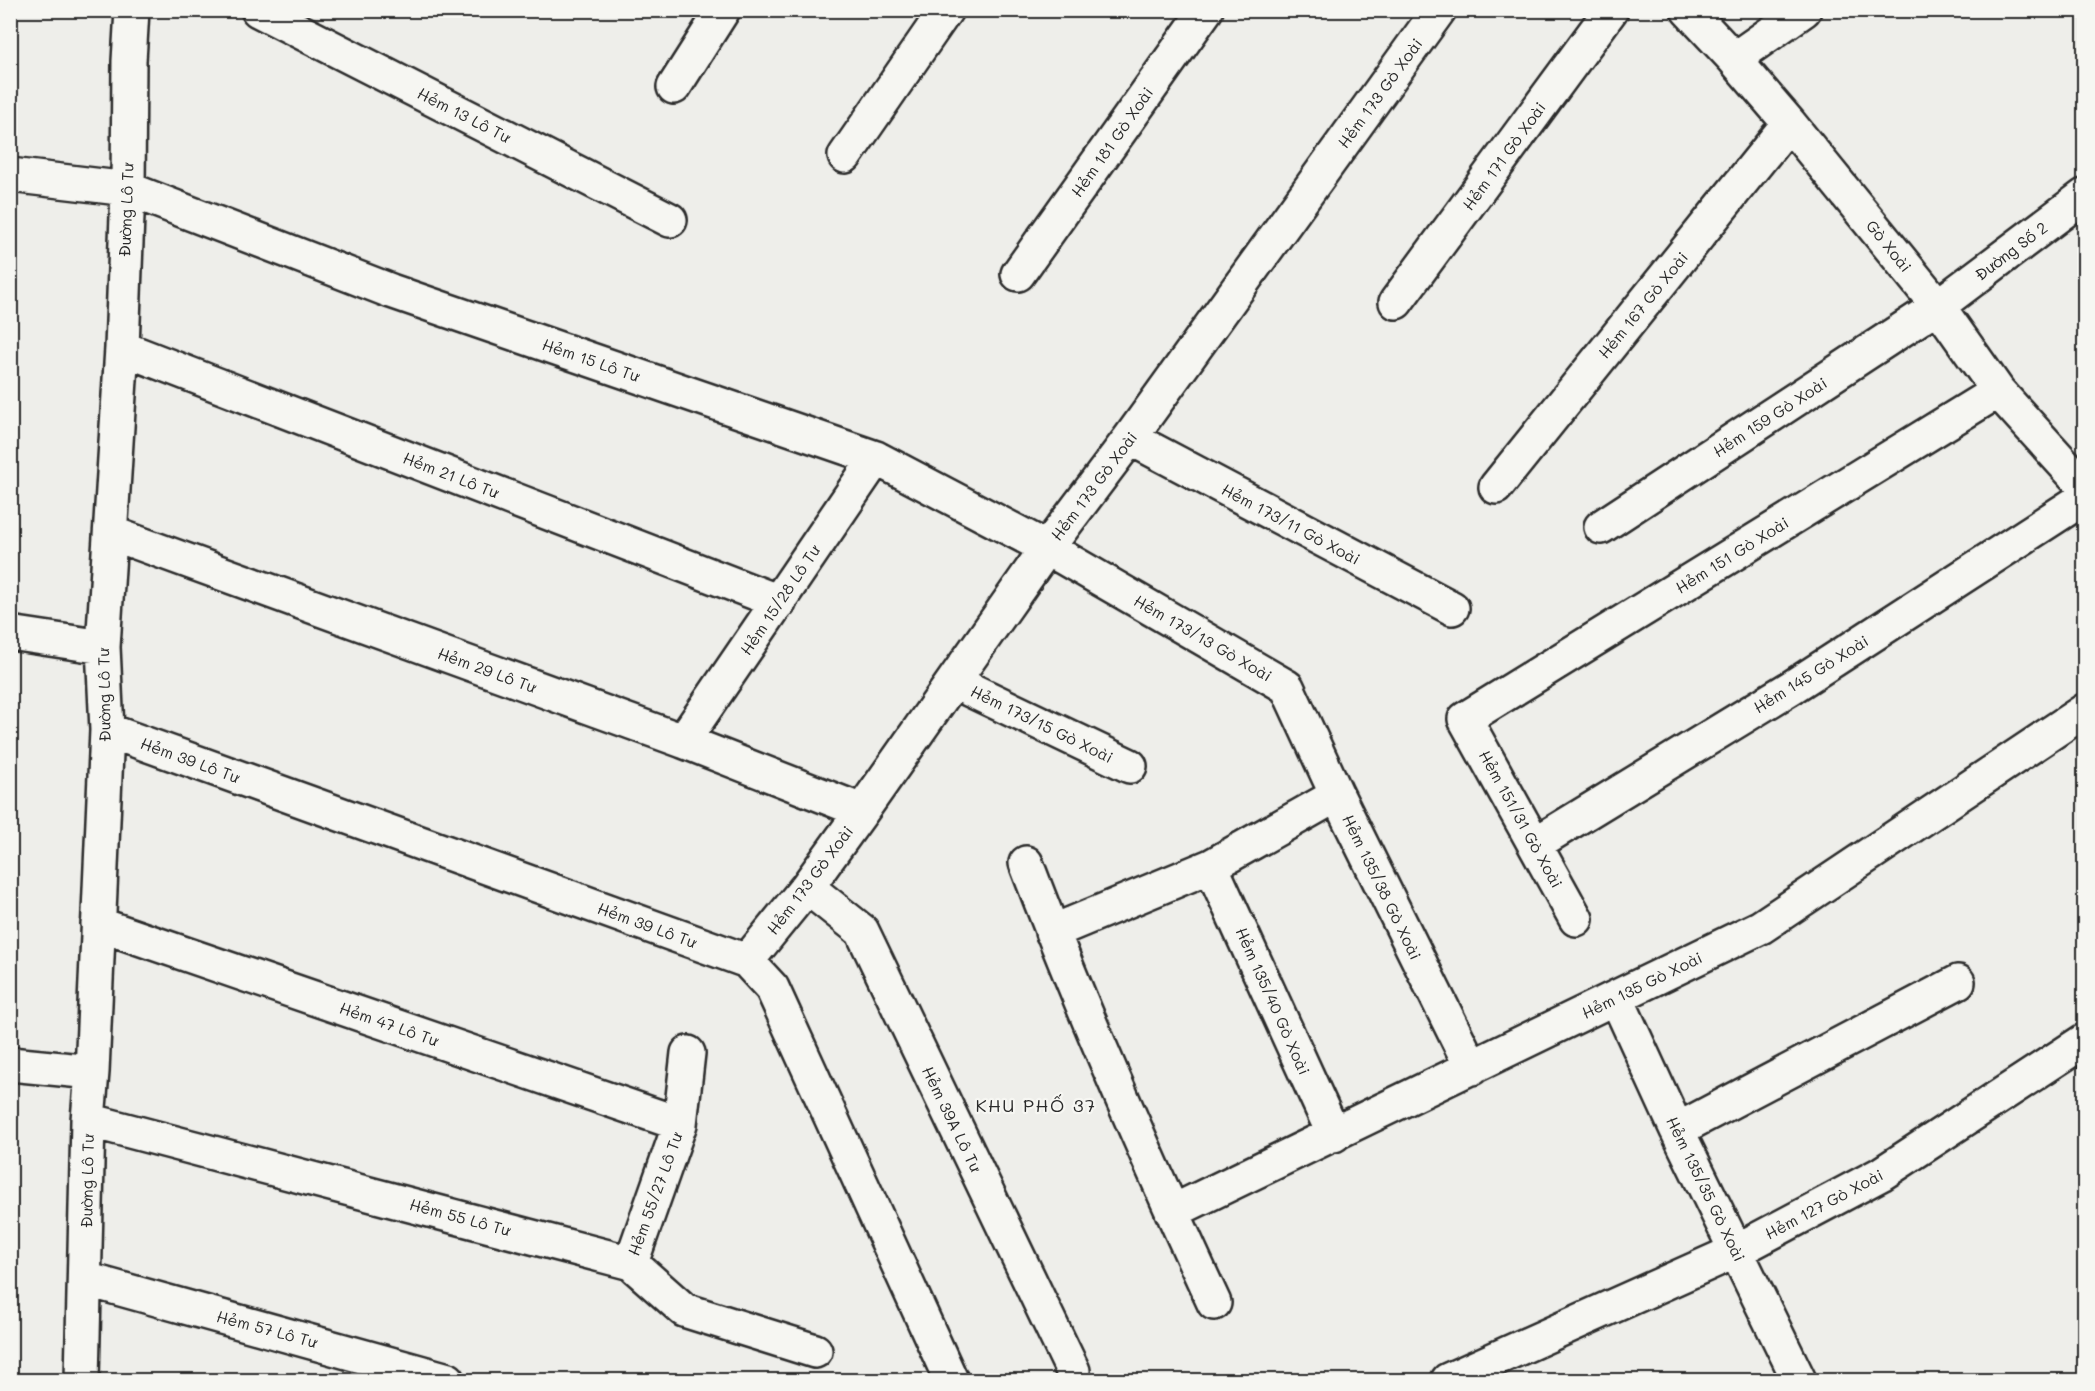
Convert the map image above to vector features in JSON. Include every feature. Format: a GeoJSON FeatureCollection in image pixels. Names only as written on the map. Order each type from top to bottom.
{"type":"FeatureCollection","features":[{"type":"Feature","properties":{"kind":"street","name":"Đường Lô Tư"},"geometry":{"type":"LineString","coordinates":[[82,1380],[88,1120],[107,730],[103,647],[122,348],[132,10]]}},
{"type":"Feature","properties":{"kind":"street","name":"Hẻm 13 Lô Tư"},"geometry":{"type":"LineString","coordinates":[[258,10],[670,220]]}},
{"type":"Feature","properties":{"kind":"street"},"geometry":{"type":"LineString","coordinates":[[845,156],[946,10]]}},
{"type":"Feature","properties":{"kind":"street","name":"Hẻm 181 Gò Xoài"},"geometry":{"type":"LineString","coordinates":[[1018,274],[1206,10]]}},
{"type":"Feature","properties":{"kind":"street","name":"Hẻm 173 Gò Xoài"},"geometry":{"type":"LineString","coordinates":[[747,961],[807,887],[1047,548],[1130,438],[1439,10]]}},
{"type":"Feature","properties":{"kind":"street","name":"Hẻm 171 Gò Xoài"},"geometry":{"type":"LineString","coordinates":[[1396,302],[1611,10]]}},
{"type":"Feature","properties":{"kind":"street","name":"Gò Xoài"},"geometry":{"type":"LineString","coordinates":[[1689,10],[1789,123],[1938,306],[1998,391],[2085,486]]}},
{"type":"Feature","properties":{"kind":"street"},"geometry":{"type":"LineString","coordinates":[[1734,59],[1804,10]]}},
{"type":"Feature","properties":{"kind":"street"},"geometry":{"type":"LineString","coordinates":[[674,87],[718,12]]}},
{"type":"Feature","properties":{"kind":"street","name":"Hẻm 167 Gò Xoài"},"geometry":{"type":"LineString","coordinates":[[1496,487],[1789,123]]}},
{"type":"Feature","properties":{"kind":"street","name":"Hẻm 15 Lô Tư"},"geometry":{"type":"LineString","coordinates":[[10,175],[128,189],[391,291],[876,458],[1047,548]]}},
{"type":"Feature","properties":{"kind":"street","name":"Đường Số 2"},"geometry":{"type":"LineString","coordinates":[[1938,306],[2085,196]]}},
{"type":"Feature","properties":{"kind":"street","name":"Hẻm 159 Gò Xoài"},"geometry":{"type":"LineString","coordinates":[[1601,528],[1938,306]]}},
{"type":"Feature","properties":{"kind":"street","name":"Hẻm 21 Lô Tư"},"geometry":{"type":"LineString","coordinates":[[122,348],[779,602]]}},
{"type":"Feature","properties":{"kind":"street","name":"Hẻm 151 Gò Xoài"},"geometry":{"type":"LineString","coordinates":[[1465,719],[1998,391]]}},
{"type":"Feature","properties":{"kind":"street","name":"Hẻm 173/11 Gò Xoài"},"geometry":{"type":"LineString","coordinates":[[1130,438],[1404,585],[1452,608]]}},
{"type":"Feature","properties":{"kind":"street","name":"Hẻm 15/28 Lô Tư"},"geometry":{"type":"LineString","coordinates":[[683,741],[876,458]]}},
{"type":"Feature","properties":{"kind":"street","name":"Hẻm 145 Gò Xoài"},"geometry":{"type":"LineString","coordinates":[[1535,844],[1792,687],[2085,498]]}},
{"type":"Feature","properties":{"kind":"street","name":"Hẻm 29 Lô Tư"},"geometry":{"type":"LineString","coordinates":[[111,533],[683,741],[862,811]]}},
{"type":"Feature","properties":{"kind":"street","name":"Hẻm 173/13 Gò Xoài"},"geometry":{"type":"LineString","coordinates":[[1047,548],[1287,687],[1337,795]]}},
{"type":"Feature","properties":{"kind":"street"},"geometry":{"type":"LineString","coordinates":[[10,633],[103,647]]}},
{"type":"Feature","properties":{"kind":"street","name":"Hẻm 173/15 Gò Xoài"},"geometry":{"type":"LineString","coordinates":[[954,682],[1130,766]]}},
{"type":"Feature","properties":{"kind":"street","name":"Hẻm 135 Gò Xoài"},"geometry":{"type":"LineString","coordinates":[[1172,1212],[1761,927],[2085,711]]}},
{"type":"Feature","properties":{"kind":"street","name":"Hẻm 151/31 Gò Xoài"},"geometry":{"type":"LineString","coordinates":[[1465,719],[1576,919]]}},
{"type":"Feature","properties":{"kind":"street","name":"Hẻm 39 Lô Tư"},"geometry":{"type":"LineString","coordinates":[[107,730],[747,961],[772,988],[951,1380]]}},
{"type":"Feature","properties":{"kind":"street","name":"Hẻm 135/38 Gò Xoài"},"geometry":{"type":"LineString","coordinates":[[1052,932],[1211,866],[1337,795],[1472,1068]]}},
{"type":"Feature","properties":{"kind":"street"},"geometry":{"type":"LineString","coordinates":[[1026,862],[1052,932],[1172,1212],[1214,1302]]}},
{"type":"Feature","properties":{"kind":"street","name":"Hẻm 135/40 Gò Xoài"},"geometry":{"type":"LineString","coordinates":[[1211,866],[1334,1135]]}},
{"type":"Feature","properties":{"kind":"street","name":"Hẻm 39A Lô Tư"},"geometry":{"type":"LineString","coordinates":[[807,887],[862,931],[1073,1371]]}},
{"type":"Feature","properties":{"kind":"street","name":"Hẻm 47 Lô Tư"},"geometry":{"type":"LineString","coordinates":[[98,924],[680,1124]]}},
{"type":"Feature","properties":{"kind":"street"},"geometry":{"type":"LineString","coordinates":[[1677,1130],[1958,982]]}},
{"type":"Feature","properties":{"kind":"street","name":"Hẻm 135/35 Gò Xoài"},"geometry":{"type":"LineString","coordinates":[[1616,997],[1677,1130],[1799,1380]]}},
{"type":"Feature","properties":{"kind":"street","name":"Hẻm 127 Gò Xoài"},"geometry":{"type":"LineString","coordinates":[[1448,1380],[1736,1251],[1881,1174],[2085,1041]]}},
{"type":"Feature","properties":{"kind":"street","name":"Hẻm 55/27 Lô Tư"},"geometry":{"type":"LineString","coordinates":[[631,1263],[680,1124],[688,1053]]}},
{"type":"Feature","properties":{"kind":"street"},"geometry":{"type":"LineString","coordinates":[[10,1064],[92,1072]]}},
{"type":"Feature","properties":{"kind":"street","name":"Hẻm 55 Lô Tư"},"geometry":{"type":"LineString","coordinates":[[88,1120],[631,1263],[684,1310],[815,1351]]}},
{"type":"Feature","properties":{"kind":"street","name":"Hẻm 57 Lô Tư"},"geometry":{"type":"LineString","coordinates":[[85,1279],[448,1380]]}},
{"type":"Feature","properties":{"kind":"district","name":"KHU PHỐ 37"},"geometry":{"type":"Point","coordinates":[1036,1106]}}]}
